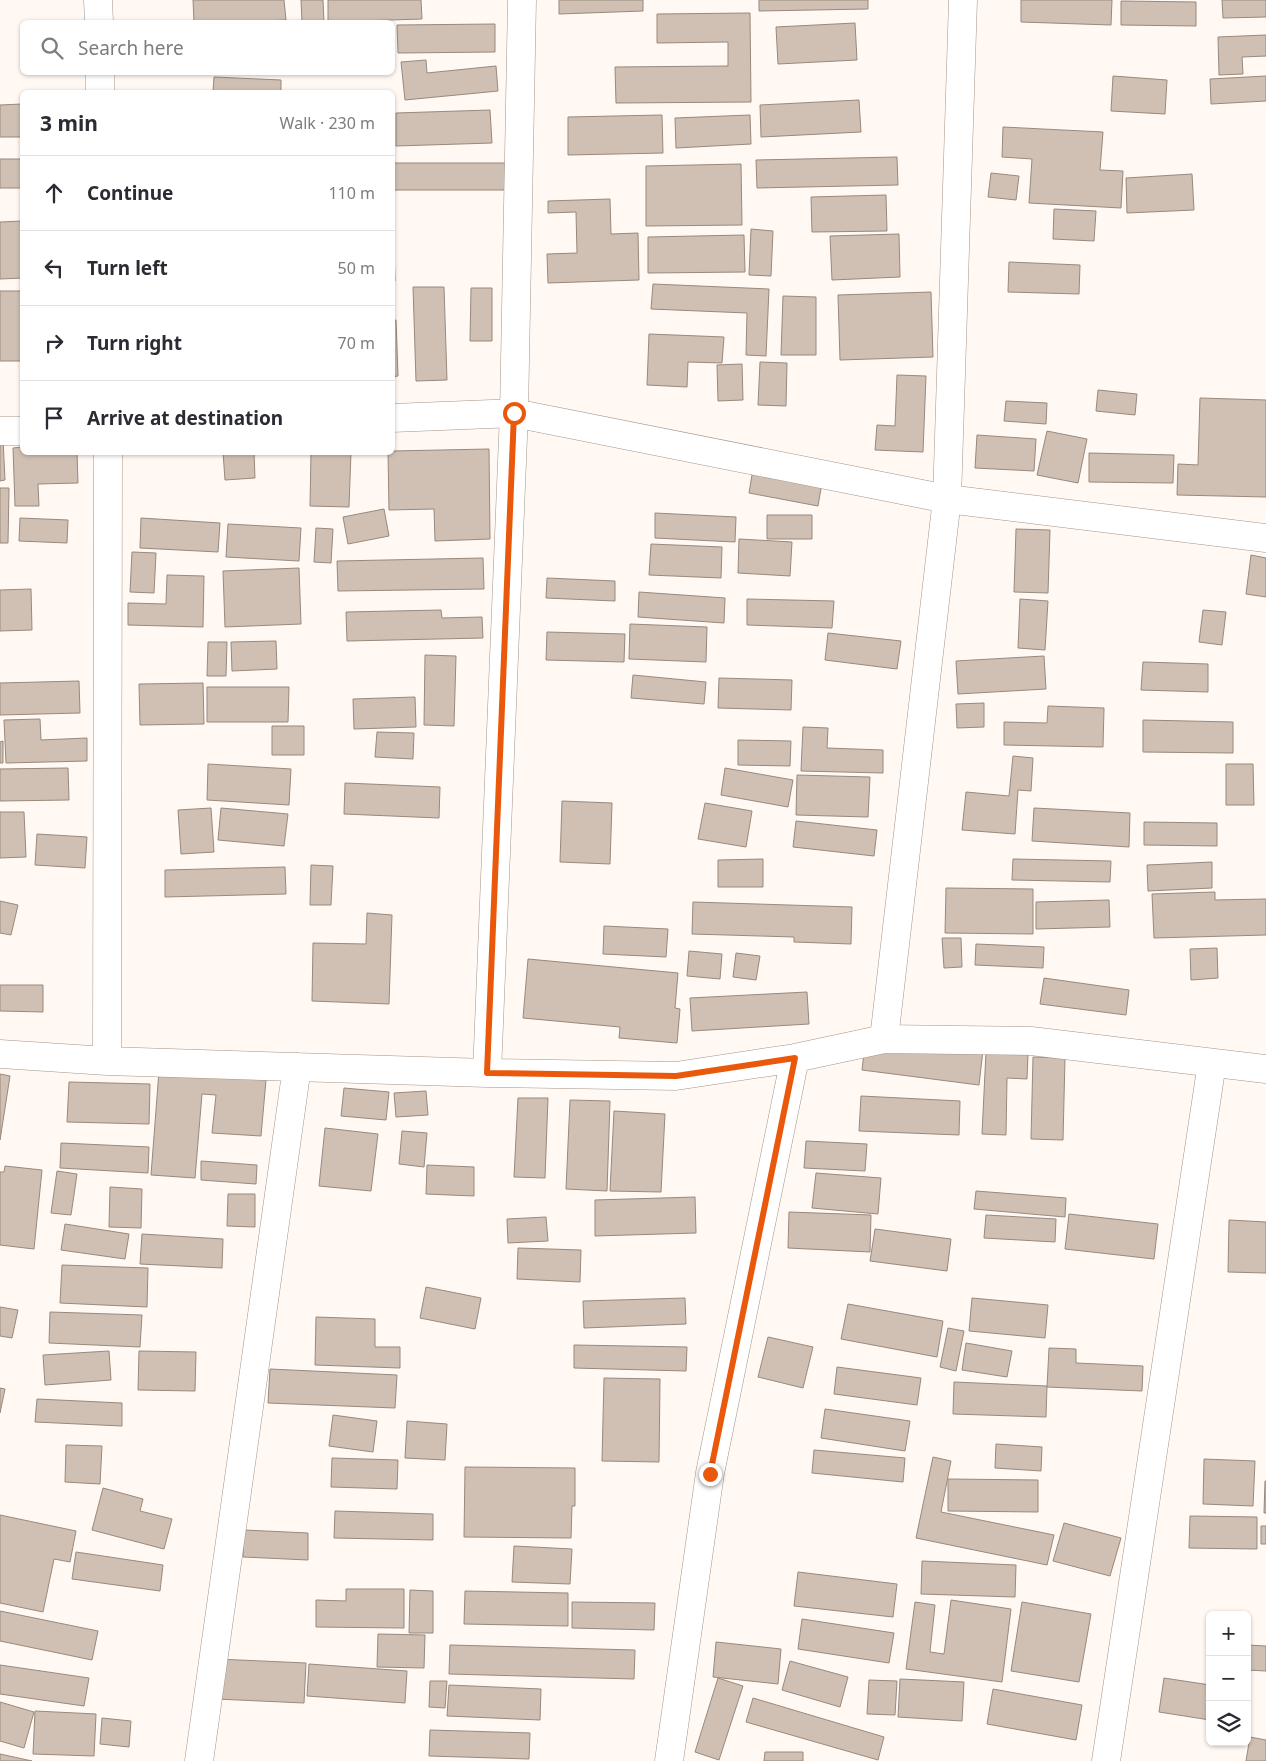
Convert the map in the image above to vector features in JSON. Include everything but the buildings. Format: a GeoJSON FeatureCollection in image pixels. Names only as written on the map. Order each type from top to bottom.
{"type":"FeatureCollection","features":[{"type":"Feature","properties":{"kind":"street"},"geometry":{"type":"LineString","coordinates":[[98,0],[99,20]]}},
{"type":"Feature","properties":{"kind":"street"},"geometry":{"type":"LineString","coordinates":[[487,1073],[514,413],[522,0]]}},
{"type":"Feature","properties":{"kind":"street"},"geometry":{"type":"LineString","coordinates":[[884,1039],[947,499],[963,0]]}},
{"type":"Feature","properties":{"kind":"street"},"geometry":{"type":"LineString","coordinates":[[100,75],[100,90]]}},
{"type":"Feature","properties":{"kind":"street"},"geometry":{"type":"LineString","coordinates":[[395,418],[514,413],[947,499],[1266,538]]}},
{"type":"Feature","properties":{"kind":"street"},"geometry":{"type":"LineString","coordinates":[[0,431],[20,431]]}},
{"type":"Feature","properties":{"kind":"street"},"geometry":{"type":"LineString","coordinates":[[107,1061],[108,455]]}},
{"type":"Feature","properties":{"kind":"street"},"geometry":{"type":"LineString","coordinates":[[0,1054],[107,1061],[487,1073],[676,1076],[795,1058],[884,1039],[1031,1041],[1266,1069]]}},
{"type":"Feature","properties":{"kind":"street"},"geometry":{"type":"LineString","coordinates":[[669,1761],[710,1474],[795,1058]]}},
{"type":"Feature","properties":{"kind":"street"},"geometry":{"type":"LineString","coordinates":[[1106,1761],[1212,1063]]}},
{"type":"Feature","properties":{"kind":"street"},"geometry":{"type":"LineString","coordinates":[[199,1761],[297,1067]]}},
{"type":"Feature","properties":{"kind":"route"},"geometry":{"type":"LineString","coordinates":[[514,413],[487,1073],[676,1076],[795,1058],[710,1474]]}}]}
